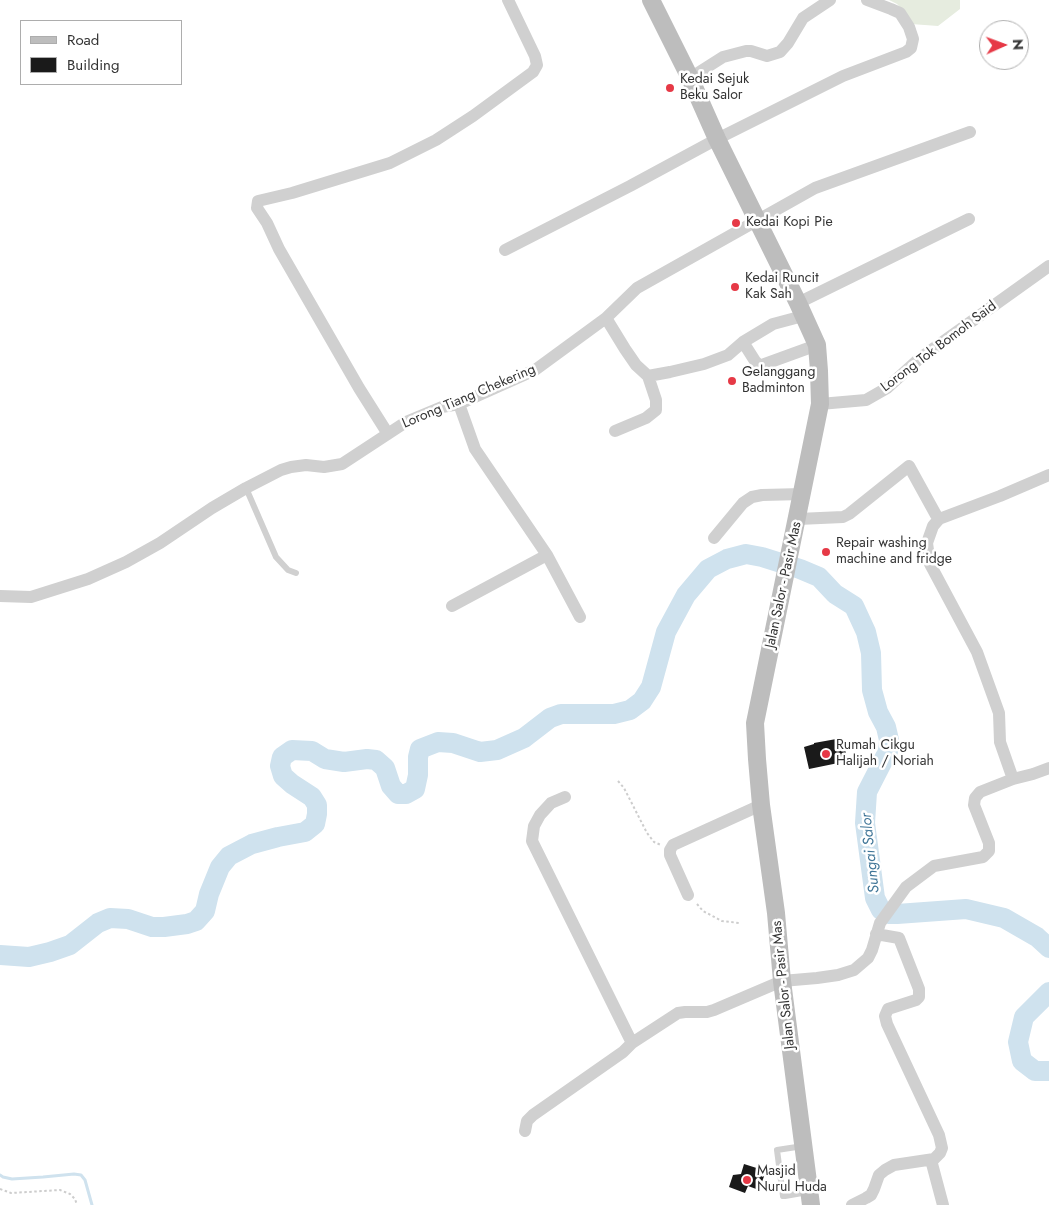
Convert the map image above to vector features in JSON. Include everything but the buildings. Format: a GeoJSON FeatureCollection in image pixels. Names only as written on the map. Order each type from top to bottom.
{"type":"FeatureCollection","features":[{"type":"Feature","properties":{"kind":"main road","name":"Jalan Salor - Pasir Mas"},"geometry":{"type":"LineString","coordinates":[[651,0],[801,310],[816,345],[820,404],[755,723],[761,804],[776,912],[782,980],[810,1198]]}},
{"type":"Feature","properties":{"kind":"street"},"geometry":{"type":"LineString","coordinates":[[388,434],[278,250],[267,223],[257,208],[258,201],[292,193],[390,163],[436,140],[466,121],[533,72],[537,66],[535,56],[508,0]]}},
{"type":"Feature","properties":{"kind":"street"},"geometry":{"type":"LineString","coordinates":[[690,78],[723,57],[746,51],[767,56],[780,52],[788,43],[803,18],[830,0]]}},
{"type":"Feature","properties":{"kind":"street"},"geometry":{"type":"LineString","coordinates":[[505,250],[630,186],[717,138],[843,76],[906,52],[911,48],[913,39],[910,27],[900,14],[867,0]]}},
{"type":"Feature","properties":{"kind":"street","name":"Lorong Tiang Chekering"},"geometry":{"type":"LineString","coordinates":[[0,596],[32,597],[88,579],[126,562],[160,543],[212,508],[281,470],[306,465],[324,467],[342,464],[406,422],[442,406],[459,404],[535,370],[606,318],[637,288],[815,188],[970,132]]}},
{"type":"Feature","properties":{"kind":"street"},"geometry":{"type":"LineString","coordinates":[[648,376],[660,375],[704,364],[728,355],[762,329],[801,310],[969,219]]}},
{"type":"Feature","properties":{"kind":"street","name":"Lorong Tok Bomoh Said"},"geometry":{"type":"LineString","coordinates":[[820,404],[866,400],[887,388],[919,360],[1049,266]]}},
{"type":"Feature","properties":{"kind":"street"},"geometry":{"type":"LineString","coordinates":[[606,318],[624,349],[636,365],[648,376],[656,400],[656,410],[646,418],[615,430]]}},
{"type":"Feature","properties":{"kind":"street"},"geometry":{"type":"LineString","coordinates":[[743,342],[755,361],[762,365],[816,345]]}},
{"type":"Feature","properties":{"kind":"street"},"geometry":{"type":"LineString","coordinates":[[459,404],[475,449],[548,555],[580,617]]}},
{"type":"Feature","properties":{"kind":"street"},"geometry":{"type":"LineString","coordinates":[[798,519],[843,517],[909,466],[939,519]]}},
{"type":"Feature","properties":{"kind":"street"},"geometry":{"type":"LineString","coordinates":[[1013,779],[1000,742],[999,713],[977,652],[930,564],[928,543],[933,526],[939,519],[1049,475]]}},
{"type":"Feature","properties":{"kind":"street"},"geometry":{"type":"LineString","coordinates":[[714,538],[743,503],[752,497],[802,494]]}},
{"type":"Feature","properties":{"kind":"street"},"geometry":{"type":"LineString","coordinates":[[452,606],[548,555]]}},
{"type":"Feature","properties":{"kind":"street"},"geometry":{"type":"LineString","coordinates":[[525,1130],[527,1121],[533,1115],[623,1052],[632,1043],[678,1013],[714,1010],[782,980],[817,978],[838,975],[854,970],[868,958],[878,929],[894,902],[906,887],[934,866],[983,856],[989,851],[989,843],[974,805],[975,798],[980,792],[1049,768]]}},
{"type":"Feature","properties":{"kind":"street"},"geometry":{"type":"LineString","coordinates":[[565,797],[551,803],[540,815],[534,826],[532,841],[632,1043]]}},
{"type":"Feature","properties":{"kind":"street"},"geometry":{"type":"LineString","coordinates":[[688,895],[670,855],[673,845],[761,804]]}},
{"type":"Feature","properties":{"kind":"street"},"geometry":{"type":"LineString","coordinates":[[852,1205],[871,1195],[879,1175],[885,1170],[894,1166],[931,1160],[940,1153],[942,1148],[941,1141],[885,1016],[888,1009],[916,1000],[919,996],[918,989],[899,938],[878,929]]}},
{"type":"Feature","properties":{"kind":"street"},"geometry":{"type":"LineString","coordinates":[[931,1160],[943,1205]]}},
{"type":"Feature","properties":{"kind":"lane"},"geometry":{"type":"LineString","coordinates":[[246,488],[276,557],[288,570],[296,573]]}},
{"type":"Feature","properties":{"kind":"lane"},"geometry":{"type":"LineString","coordinates":[[803,1146],[777,1150],[783,1196],[810,1198]]}},
{"type":"Feature","properties":{"kind":"path"},"geometry":{"type":"LineString","coordinates":[[618,781],[624,788],[647,833],[654,842],[670,850]]}},
{"type":"Feature","properties":{"kind":"path"},"geometry":{"type":"LineString","coordinates":[[688,895],[703,911],[722,921],[739,923]]}},
{"type":"Feature","properties":{"kind":"path"},"geometry":{"type":"LineString","coordinates":[[0,1189],[12,1193],[60,1190],[70,1194],[77,1205]]}},
{"type":"Feature","properties":{"kind":"shaded area"},"geometry":{"type":"Polygon","coordinates":[[[889,0],[960,0],[960,9],[938,26],[911,24],[904,11],[897,4],[889,0]]]}},
{"type":"Feature","properties":{"kind":"waterway","name":"Sungai Salor"},"geometry":{"type":"LineString","coordinates":[[0,955],[29,957],[50,952],[70,945],[98,923],[110,918],[128,919],[152,927],[187,924],[196,921],[205,911],[209,894],[220,867],[229,856],[252,844],[305,832],[315,824],[317,805],[312,797],[283,776],[280,766],[282,757],[292,750],[312,751],[325,759],[344,762],[367,759],[376,760],[385,768],[391,786],[398,794],[406,794],[415,789],[420,749],[438,742],[453,743],[480,752],[497,750],[524,738],[550,718],[561,714],[614,714],[630,710],[642,701],[651,687],[666,632],[686,595],[708,569],[727,559],[746,554],[762,557],[819,577],[835,594],[854,606],[866,632],[871,653],[872,690],[889,740],[888,751],[867,792],[865,823],[875,898],[881,910],[890,914],[897,914],[966,909],[1004,918],[1037,937],[1049,948]]}},
{"type":"Feature","properties":{"kind":"waterway","name":"Sungai Salor"},"geometry":{"type":"LineString","coordinates":[[1049,992],[1024,1017],[1018,1042],[1022,1061],[1035,1071],[1049,1071]]}},
{"type":"Feature","properties":{"kind":"waterway"},"geometry":{"type":"LineString","coordinates":[[0,1175],[12,1179],[81,1175],[85,1180],[92,1205]]}},
{"type":"Feature","properties":{"kind":"place","name":"Kedai Sejuk Beku Salor"},"geometry":{"type":"Point","coordinates":[670,88]}},
{"type":"Feature","properties":{"kind":"place","name":"Kedai Kopi Pie"},"geometry":{"type":"Point","coordinates":[736,223]}},
{"type":"Feature","properties":{"kind":"place","name":"Kedai Runcit Kak Sah"},"geometry":{"type":"Point","coordinates":[735,287]}},
{"type":"Feature","properties":{"kind":"place","name":"Gelanggang Badminton"},"geometry":{"type":"Point","coordinates":[732,381]}},
{"type":"Feature","properties":{"kind":"place","name":"Repair washing machine and fridge"},"geometry":{"type":"Point","coordinates":[826,552]}},
{"type":"Feature","properties":{"kind":"place","name":"Rumah Cikgu Halijah / Noriah"},"geometry":{"type":"Point","coordinates":[826,754]}},
{"type":"Feature","properties":{"kind":"place","name":"Masjid Nurul Huda"},"geometry":{"type":"Point","coordinates":[747,1180]}}]}
